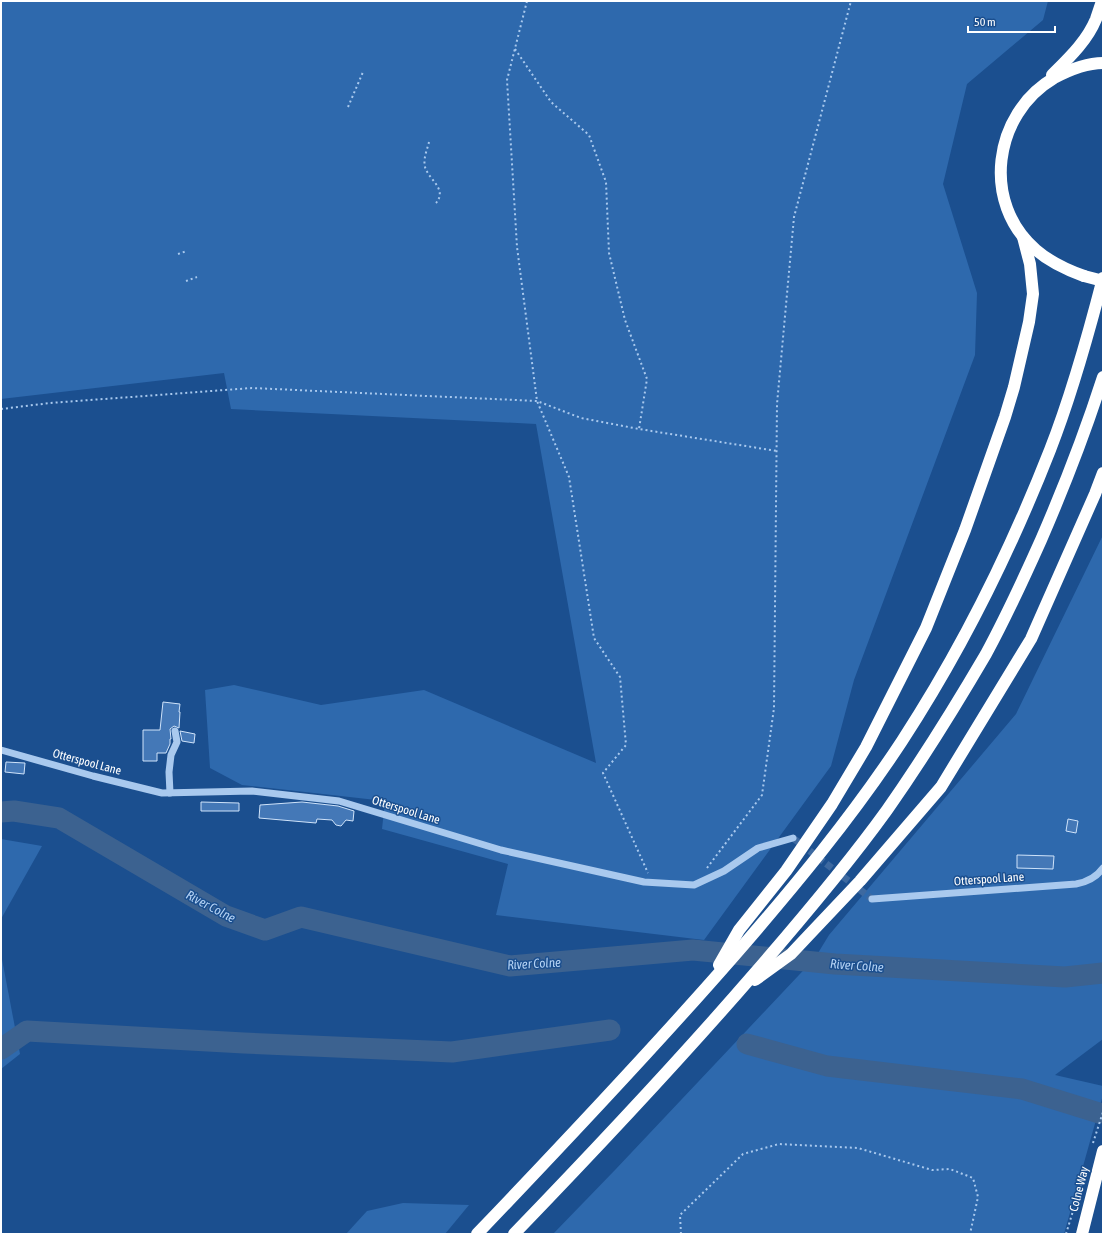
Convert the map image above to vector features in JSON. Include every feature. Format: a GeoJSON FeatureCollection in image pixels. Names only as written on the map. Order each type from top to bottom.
{"type":"FeatureCollection","features":[{"type":"Feature","properties":{"kind":"highway"},"geometry":{"type":"LineString","coordinates":[[477,1234],[597,1107],[704,990],[756,931],[820,854],[901,742],[934,689],[993,582],[1022,518],[1050,449],[1081,358],[1103,279],[1084,276],[1062,267],[1036,250],[1023,237],[1011,217],[1005,202],[1000,173],[1001,158],[1009,128],[1026,100],[1072,55],[1085,39],[1096,20],[1102,1]]}},
{"type":"Feature","properties":{"kind":"highway"},"geometry":{"type":"LineString","coordinates":[[1035,91],[1048,82],[1073,69],[1086,65],[1103,63]]}},
{"type":"Feature","properties":{"kind":"highway"},"geometry":{"type":"LineString","coordinates":[[704,990],[739,930],[786,871],[836,798],[866,747],[926,628],[968,522],[1014,387],[1034,294],[1030,264],[1023,237]]}},
{"type":"Feature","properties":{"kind":"highway"},"geometry":{"type":"LineString","coordinates":[[514,1234],[679,1058],[738,992],[822,894],[886,811],[954,709],[987,652],[1024,578],[1059,497],[1090,417],[1103,377]]}},
{"type":"Feature","properties":{"kind":"highway"},"geometry":{"type":"LineString","coordinates":[[738,992],[791,954],[871,869],[941,787],[1031,639],[1103,473]]}},
{"type":"Feature","properties":{"kind":"highway","name":"Colne Way"},"geometry":{"type":"LineString","coordinates":[[1082,1234],[1103,1151]]}},
{"type":"Feature","properties":{"kind":"street"},"geometry":{"type":"LineString","coordinates":[[170,793],[169,772],[172,755],[177,742],[175,730]]}},
{"type":"Feature","properties":{"kind":"street","name":"Otterspool Lane"},"geometry":{"type":"LineString","coordinates":[[1,750],[9,751],[93,776],[162,793],[252,791],[338,801],[501,850],[653,883],[694,885],[724,871],[758,848],[793,838]]}},
{"type":"Feature","properties":{"kind":"street"},"geometry":{"type":"LineString","coordinates":[[1,755],[9,751]]}},
{"type":"Feature","properties":{"kind":"street","name":"Otterspool Lane"},"geometry":{"type":"LineString","coordinates":[[872,898],[1076,884],[1087,882],[1103,868]]}},
{"type":"Feature","properties":{"kind":"path"},"geometry":{"type":"LineString","coordinates":[[527,1],[507,80],[517,247],[537,401],[569,477],[594,638],[620,677],[626,745],[603,773],[653,883]]}},
{"type":"Feature","properties":{"kind":"path"},"geometry":{"type":"LineString","coordinates":[[694,885],[762,795],[774,708],[777,404],[794,217],[851,1]]}},
{"type":"Feature","properties":{"kind":"path"},"geometry":{"type":"LineString","coordinates":[[515,48],[551,102],[589,135],[606,182],[609,253],[625,320],[647,379],[639,429]]}},
{"type":"Feature","properties":{"kind":"path"},"geometry":{"type":"LineString","coordinates":[[348,107],[364,72]]}},
{"type":"Feature","properties":{"kind":"path"},"geometry":{"type":"LineString","coordinates":[[429,142],[424,161],[426,169],[439,190],[440,196],[436,203]]}},
{"type":"Feature","properties":{"kind":"path"},"geometry":{"type":"LineString","coordinates":[[178,254],[188,251]]}},
{"type":"Feature","properties":{"kind":"path"},"geometry":{"type":"LineString","coordinates":[[186,281],[197,277]]}},
{"type":"Feature","properties":{"kind":"path"},"geometry":{"type":"LineString","coordinates":[[1,409],[50,403],[252,388],[537,401],[581,418],[639,429],[777,451]]}},
{"type":"Feature","properties":{"kind":"path"},"geometry":{"type":"LineString","coordinates":[[681,1234],[680,1215],[742,1154],[779,1144],[858,1148],[932,1170],[950,1169],[973,1178],[978,1197],[970,1234]]}},
{"type":"Feature","properties":{"kind":"shaded area"},"geometry":{"type":"Polygon","coordinates":[[[1,1],[1048,1],[1043,20],[967,84],[943,184],[977,293],[975,355],[854,680],[831,766],[704,940],[496,915],[508,864],[382,829],[385,801],[242,785],[210,768],[205,690],[234,685],[321,705],[424,690],[596,763],[536,424],[231,409],[224,373],[1,399],[1,1]]]}},
{"type":"Feature","properties":{"kind":"shaded area"},"geometry":{"type":"Polygon","coordinates":[[[1103,535],[1103,1039],[1055,1075],[1103,1086],[1103,1095],[1064,1234],[553,1234],[815,958],[829,935],[1016,714],[1103,535]]]}},
{"type":"Feature","properties":{"kind":"shaded area"},"geometry":{"type":"Polygon","coordinates":[[[1,839],[42,846],[1,919],[1,839]]]}},
{"type":"Feature","properties":{"kind":"shaded area"},"geometry":{"type":"Polygon","coordinates":[[[1,954],[20,1054],[1,1069],[1,954]]]}},
{"type":"Feature","properties":{"kind":"shaded area"},"geometry":{"type":"Polygon","coordinates":[[[403,1203],[469,1205],[445,1234],[346,1234],[367,1211],[403,1203]]]}},
{"type":"Feature","properties":{"kind":"building"},"geometry":{"type":"Polygon","coordinates":[[[163,702],[180,704],[179,728],[174,726],[170,729],[171,739],[166,753],[157,753],[157,761],[143,761],[143,730],[160,730],[163,702]]]}},
{"type":"Feature","properties":{"kind":"building"},"geometry":{"type":"Polygon","coordinates":[[[180,731],[195,734],[194,743],[182,741],[180,731]]]}},
{"type":"Feature","properties":{"kind":"building"},"geometry":{"type":"Polygon","coordinates":[[[6,762],[25,763],[24,774],[5,772],[6,762]]]}},
{"type":"Feature","properties":{"kind":"building"},"geometry":{"type":"Polygon","coordinates":[[[201,802],[239,803],[239,811],[201,811],[201,802]]]}},
{"type":"Feature","properties":{"kind":"building"},"geometry":{"type":"Polygon","coordinates":[[[302,802],[338,806],[354,811],[353,821],[346,820],[341,826],[336,825],[332,820],[317,819],[316,823],[259,818],[260,805],[302,802]]]}},
{"type":"Feature","properties":{"kind":"building"},"geometry":{"type":"Polygon","coordinates":[[[1068,819],[1078,821],[1076,833],[1066,831],[1068,819]]]}},
{"type":"Feature","properties":{"kind":"building"},"geometry":{"type":"Polygon","coordinates":[[[1017,855],[1054,856],[1053,869],[1017,868],[1017,855]]]}},
{"type":"Feature","properties":{"kind":"waterway","name":"River Colne"},"geometry":{"type":"LineString","coordinates":[[1,812],[14,811],[59,818],[226,916],[265,930],[301,917],[510,966],[693,950],[835,964],[1065,977],[1103,973]]}},
{"type":"Feature","properties":{"kind":"waterway"},"geometry":{"type":"LineString","coordinates":[[1,1049],[27,1031],[244,1043],[452,1052],[610,1030]]}},
{"type":"Feature","properties":{"kind":"waterway"},"geometry":{"type":"LineString","coordinates":[[747,1044],[827,1066],[1022,1089],[1099,1113]]}},
{"type":"Feature","properties":{"kind":"tunnel"},"geometry":{"type":"LineString","coordinates":[[793,838],[872,899]]}}]}
